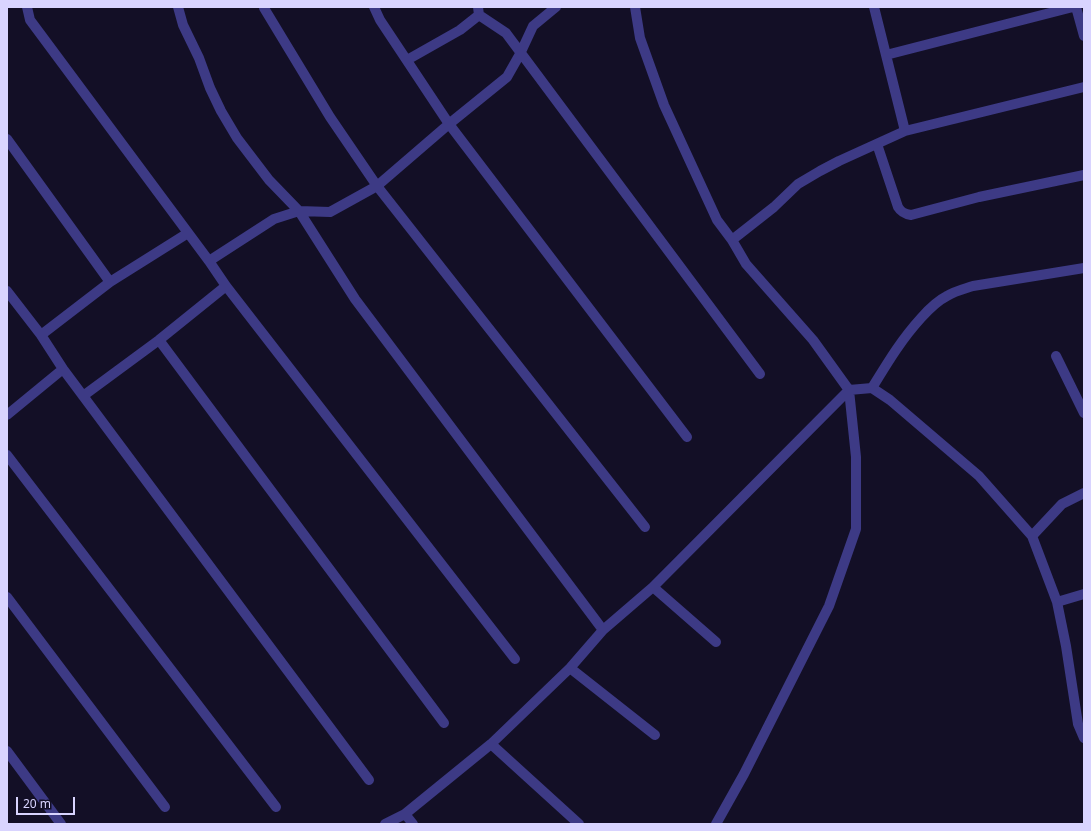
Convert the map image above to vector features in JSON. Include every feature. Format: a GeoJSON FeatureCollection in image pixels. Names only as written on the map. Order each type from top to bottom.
{"type":"FeatureCollection","features":[{"type":"Feature","properties":{"kind":"street"},"geometry":{"type":"LineString","coordinates":[[27,7],[30,20],[226,286],[515,659]]}},
{"type":"Feature","properties":{"kind":"street"},"geometry":{"type":"LineString","coordinates":[[178,7],[183,25],[199,58],[210,88],[221,111],[238,138],[269,180],[299,211],[355,299],[603,630]]}},
{"type":"Feature","properties":{"kind":"street"},"geometry":{"type":"LineString","coordinates":[[374,7],[380,20],[449,124],[687,437]]}},
{"type":"Feature","properties":{"kind":"street"},"geometry":{"type":"LineString","coordinates":[[209,261],[274,219],[299,211],[330,212],[378,186],[449,124],[507,77],[533,26],[556,7]]}},
{"type":"Feature","properties":{"kind":"street"},"geometry":{"type":"LineString","coordinates":[[635,7],[640,38],[664,105],[717,220],[732,240],[746,264],[813,340],[849,390],[856,456],[856,529],[829,606],[744,774],[716,824]]}},
{"type":"Feature","properties":{"kind":"street"},"geometry":{"type":"LineString","coordinates":[[874,7],[905,131]]}},
{"type":"Feature","properties":{"kind":"street"},"geometry":{"type":"LineString","coordinates":[[886,55],[1075,7],[1084,36]]}},
{"type":"Feature","properties":{"kind":"street"},"geometry":{"type":"LineString","coordinates":[[264,8],[330,117],[378,186],[645,527]]}},
{"type":"Feature","properties":{"kind":"street"},"geometry":{"type":"LineString","coordinates":[[407,60],[460,30],[478,11],[506,34],[760,374]]}},
{"type":"Feature","properties":{"kind":"street"},"geometry":{"type":"LineString","coordinates":[[732,240],[774,207],[798,184],[832,164],[905,131],[1084,87]]}},
{"type":"Feature","properties":{"kind":"street"},"geometry":{"type":"LineString","coordinates":[[7,139],[110,282]]}},
{"type":"Feature","properties":{"kind":"street"},"geometry":{"type":"LineString","coordinates":[[877,144],[898,207],[900,211],[907,215],[979,197],[1084,175]]}},
{"type":"Feature","properties":{"kind":"street"},"geometry":{"type":"LineString","coordinates":[[41,335],[110,282],[188,233]]}},
{"type":"Feature","properties":{"kind":"street"},"geometry":{"type":"LineString","coordinates":[[872,388],[891,355],[906,334],[934,304],[946,296],[972,286],[1084,268]]}},
{"type":"Feature","properties":{"kind":"street"},"geometry":{"type":"LineString","coordinates":[[83,396],[159,340],[226,286]]}},
{"type":"Feature","properties":{"kind":"street"},"geometry":{"type":"LineString","coordinates":[[7,291],[41,335],[63,369],[369,780]]}},
{"type":"Feature","properties":{"kind":"street"},"geometry":{"type":"LineString","coordinates":[[159,340],[444,723]]}},
{"type":"Feature","properties":{"kind":"street"},"geometry":{"type":"LineString","coordinates":[[1056,356],[1084,413]]}},
{"type":"Feature","properties":{"kind":"street"},"geometry":{"type":"LineString","coordinates":[[7,414],[63,369]]}},
{"type":"Feature","properties":{"kind":"street"},"geometry":{"type":"LineString","coordinates":[[385,824],[405,814],[491,744],[570,668],[603,630],[653,586],[849,390],[872,388],[890,400],[979,476],[1032,536],[1057,602],[1066,646],[1078,724],[1084,738]]}},
{"type":"Feature","properties":{"kind":"street"},"geometry":{"type":"LineString","coordinates":[[7,456],[276,807]]}},
{"type":"Feature","properties":{"kind":"street"},"geometry":{"type":"LineString","coordinates":[[1032,536],[1062,504],[1084,493]]}},
{"type":"Feature","properties":{"kind":"street"},"geometry":{"type":"LineString","coordinates":[[653,586],[716,642]]}},
{"type":"Feature","properties":{"kind":"street"},"geometry":{"type":"LineString","coordinates":[[1057,602],[1084,594]]}},
{"type":"Feature","properties":{"kind":"street"},"geometry":{"type":"LineString","coordinates":[[7,597],[165,807]]}},
{"type":"Feature","properties":{"kind":"street"},"geometry":{"type":"LineString","coordinates":[[570,668],[655,735]]}},
{"type":"Feature","properties":{"kind":"street"},"geometry":{"type":"LineString","coordinates":[[491,744],[579,824]]}},
{"type":"Feature","properties":{"kind":"street"},"geometry":{"type":"LineString","coordinates":[[7,751],[62,824]]}},
{"type":"Feature","properties":{"kind":"street"},"geometry":{"type":"LineString","coordinates":[[405,814],[413,824]]}}]}
